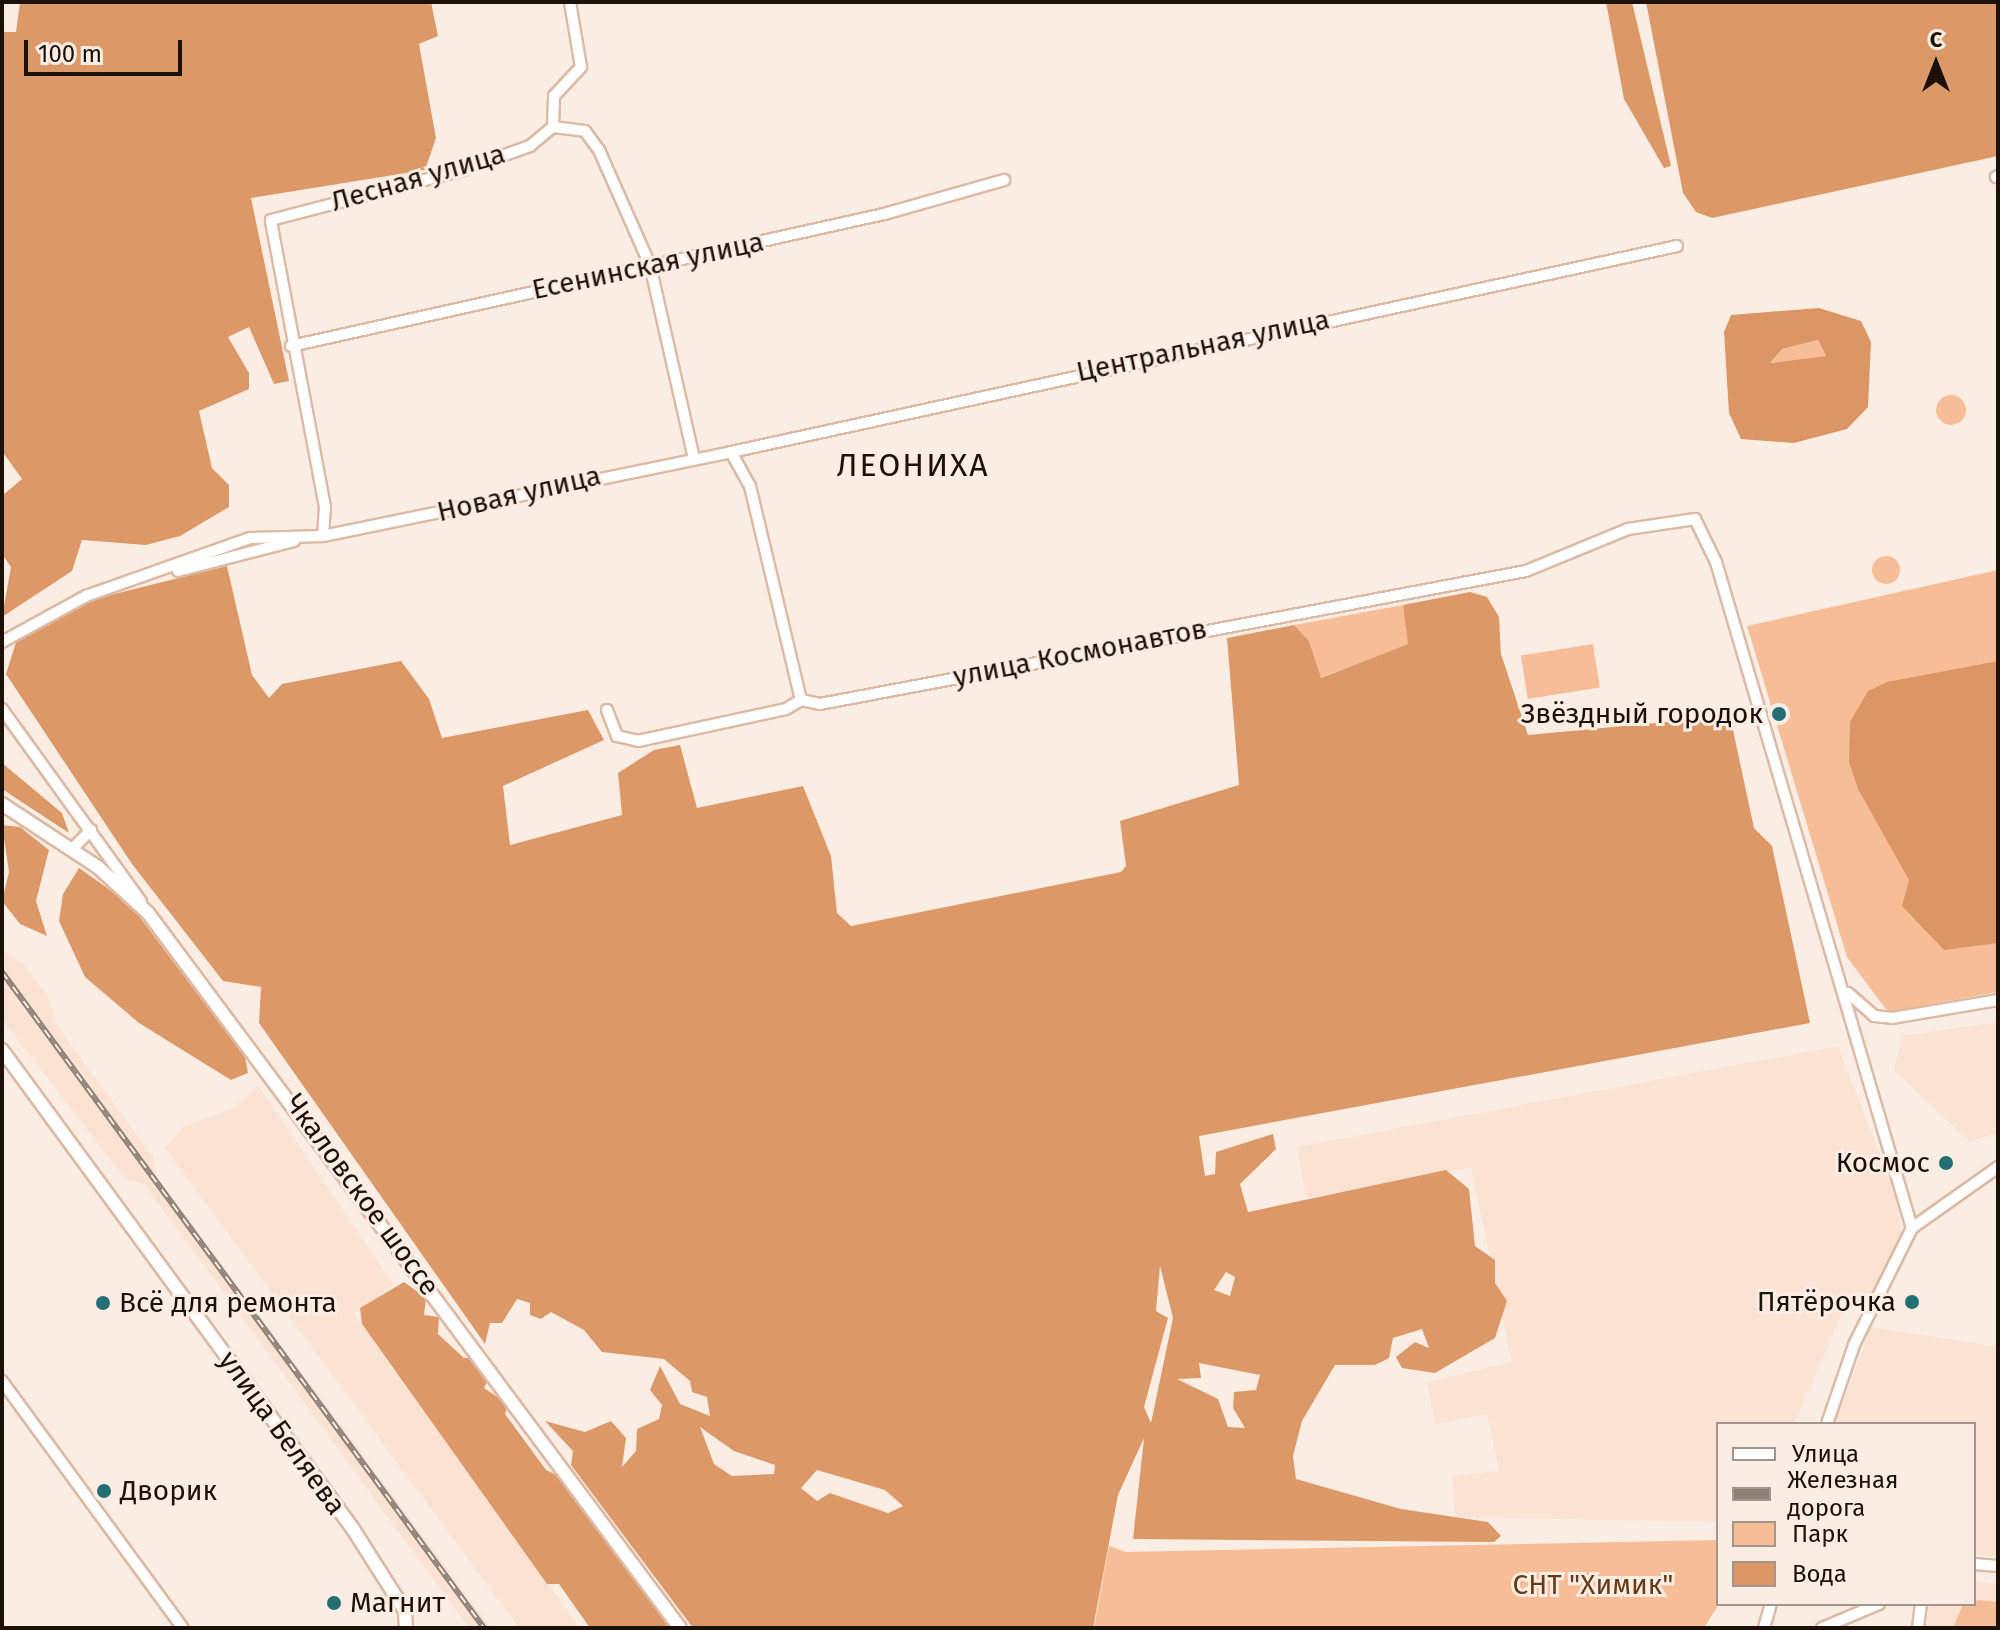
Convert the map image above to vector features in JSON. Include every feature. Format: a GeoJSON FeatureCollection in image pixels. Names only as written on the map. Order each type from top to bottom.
{"type":"FeatureCollection","features":[{"type":"Feature","properties":{"kind":"street"},"geometry":{"type":"LineString","coordinates":[[570,2],[581,67],[554,96],[553,127],[585,131],[599,150],[650,265],[693,455]]}},
{"type":"Feature","properties":{"kind":"street","name":"Лесная улица"},"geometry":{"type":"LineString","coordinates":[[291,346],[271,226],[277,215],[463,170],[530,146],[553,127]]}},
{"type":"Feature","properties":{"kind":"street","name":"Есенинская улица"},"geometry":{"type":"LineString","coordinates":[[291,346],[650,265],[1004,180]]}},
{"type":"Feature","properties":{"kind":"street","name":"Центральная улица"},"geometry":{"type":"LineString","coordinates":[[731,452],[1677,246]]}},
{"type":"Feature","properties":{"kind":"street"},"geometry":{"type":"LineString","coordinates":[[291,346],[325,507],[323,536]]}},
{"type":"Feature","properties":{"kind":"street"},"geometry":{"type":"LineString","coordinates":[[731,452],[750,486],[801,700]]}},
{"type":"Feature","properties":{"kind":"street","name":"Новая улица"},"geometry":{"type":"LineString","coordinates":[[308,537],[693,455],[731,452]]}},
{"type":"Feature","properties":{"kind":"street","name":"улица Космонавтов"},"geometry":{"type":"LineString","coordinates":[[607,710],[617,736],[638,741],[786,709],[801,700],[820,704],[1526,571],[1667,520],[1695,519],[1703,529],[1846,992]]}},
{"type":"Feature","properties":{"kind":"street"},"geometry":{"type":"LineString","coordinates":[[152,576],[250,538],[308,537]]}},
{"type":"Feature","properties":{"kind":"street"},"geometry":{"type":"LineString","coordinates":[[2,642],[86,596],[308,537]]}},
{"type":"Feature","properties":{"kind":"street"},"geometry":{"type":"LineString","coordinates":[[2,709],[148,913]]}},
{"type":"Feature","properties":{"kind":"street","name":"Чкаловское шоссе"},"geometry":{"type":"LineString","coordinates":[[2,804],[72,849],[148,913],[680,1628]]}},
{"type":"Feature","properties":{"kind":"street"},"geometry":{"type":"LineString","coordinates":[[72,849],[91,830]]}},
{"type":"Feature","properties":{"kind":"street"},"geometry":{"type":"LineString","coordinates":[[1846,992],[1874,1016],[1892,1018],[1998,1000]]}},
{"type":"Feature","properties":{"kind":"street"},"geometry":{"type":"LineString","coordinates":[[1846,992],[1912,1228]]}},
{"type":"Feature","properties":{"kind":"street","name":"улица Беляева"},"geometry":{"type":"LineString","coordinates":[[2,1050],[361,1541],[405,1611],[406,1628]]}},
{"type":"Feature","properties":{"kind":"street"},"geometry":{"type":"LineString","coordinates":[[1828,1422],[1854,1345],[1912,1228],[1998,1167]]}},
{"type":"Feature","properties":{"kind":"street"},"geometry":{"type":"LineString","coordinates":[[2,1381],[180,1624],[166,1628]]}},
{"type":"Feature","properties":{"kind":"street"},"geometry":{"type":"LineString","coordinates":[[1976,1564],[1998,1566]]}},
{"type":"Feature","properties":{"kind":"street"},"geometry":{"type":"LineString","coordinates":[[1764,1628],[1770,1606]]}},
{"type":"Feature","properties":{"kind":"street"},"geometry":{"type":"LineString","coordinates":[[1822,1628],[1874,1606]]}},
{"type":"Feature","properties":{"kind":"street"},"geometry":{"type":"LineString","coordinates":[[1918,1628],[1921,1606]]}},
{"type":"Feature","properties":{"kind":"shaded area"},"geometry":{"type":"Polygon","coordinates":[[[20,2],[431,2],[438,36],[419,44],[436,138],[425,170],[251,198],[289,381],[274,384],[249,327],[228,337],[249,373],[249,389],[199,411],[212,468],[229,485],[229,507],[180,536],[146,545],[82,540],[72,571],[2,617],[11,567],[2,554],[2,496],[22,479],[2,451],[2,32],[16,32],[20,2]]]}},
{"type":"Feature","properties":{"kind":"shaded area"},"geometry":{"type":"Polygon","coordinates":[[[1606,2],[1632,2],[1671,166],[1664,168],[1624,99],[1606,2]]]}},
{"type":"Feature","properties":{"kind":"shaded area"},"geometry":{"type":"Polygon","coordinates":[[[1646,2],[1998,2],[1998,156],[1712,218],[1696,212],[1683,193],[1646,2]]]}},
{"type":"Feature","properties":{"kind":"shaded area"},"geometry":{"type":"Polygon","coordinates":[[[227,566],[252,675],[269,698],[282,684],[401,661],[429,699],[442,738],[588,710],[604,740],[503,786],[510,845],[622,815],[618,773],[654,750],[680,745],[697,808],[803,786],[831,856],[837,913],[851,926],[1121,872],[1126,866],[1120,821],[1239,785],[1227,638],[1294,625],[1309,641],[1321,678],[1408,644],[1403,605],[1470,592],[1487,597],[1499,617],[1501,654],[1528,735],[1730,716],[1754,828],[1772,846],[1810,1023],[1199,1136],[1205,1176],[1215,1174],[1216,1152],[1273,1134],[1276,1149],[1240,1184],[1248,1212],[1446,1170],[1469,1189],[1475,1246],[1495,1260],[1495,1283],[1507,1301],[1495,1338],[1435,1373],[1402,1368],[1396,1357],[1415,1342],[1429,1348],[1422,1329],[1393,1338],[1389,1358],[1375,1365],[1335,1365],[1302,1421],[1293,1456],[1296,1479],[1401,1509],[1488,1522],[1501,1536],[1494,1542],[1133,1539],[1144,1438],[1118,1495],[1093,1628],[693,1628],[571,1465],[573,1451],[545,1421],[585,1432],[611,1421],[626,1438],[622,1467],[636,1451],[637,1429],[659,1419],[662,1405],[650,1390],[660,1366],[680,1404],[710,1416],[707,1397],[692,1392],[690,1381],[664,1359],[602,1352],[584,1330],[551,1312],[541,1319],[530,1315],[530,1303],[517,1299],[502,1323],[490,1323],[485,1344],[259,1023],[261,987],[223,981],[132,864],[6,674],[17,639],[86,601],[227,566]],[[1160,1266],[1156,1311],[1168,1318],[1144,1407],[1151,1423],[1173,1318],[1160,1266]],[[1226,1272],[1214,1290],[1230,1296],[1235,1277],[1226,1272]],[[1199,1363],[1201,1378],[1177,1379],[1218,1399],[1228,1427],[1245,1428],[1233,1408],[1234,1392],[1256,1390],[1260,1375],[1199,1363]],[[700,1427],[714,1464],[732,1476],[774,1474],[775,1465],[734,1451],[700,1427]],[[817,1470],[801,1488],[817,1501],[830,1493],[888,1513],[903,1506],[885,1490],[817,1470]]]}},
{"type":"Feature","properties":{"kind":"shaded area"},"geometry":{"type":"Polygon","coordinates":[[[2,763],[62,813],[69,833],[2,789],[2,763]]]}},
{"type":"Feature","properties":{"kind":"shaded area"},"geometry":{"type":"Polygon","coordinates":[[[2,825],[20,827],[49,850],[36,901],[47,936],[20,924],[2,901],[9,872],[2,825]]]}},
{"type":"Feature","properties":{"kind":"shaded area"},"geometry":{"type":"Polygon","coordinates":[[[79,868],[130,904],[245,1057],[248,1073],[231,1080],[139,1023],[85,977],[59,921],[63,894],[79,868]]]}},
{"type":"Feature","properties":{"kind":"shaded area"},"geometry":{"type":"Polygon","coordinates":[[[2,951],[23,963],[49,998],[56,1024],[153,1157],[158,1178],[491,1628],[469,1628],[144,1184],[125,1179],[2,1019],[2,951]]]}},
{"type":"Feature","properties":{"kind":"shaded area"},"geometry":{"type":"Polygon","coordinates":[[[1998,1022],[1998,1132],[1970,1142],[1894,1070],[1902,1036],[1998,1022]]]}},
{"type":"Feature","properties":{"kind":"shaded area"},"geometry":{"type":"Polygon","coordinates":[[[1838,1046],[1896,1196],[1902,1240],[1868,1304],[1850,1295],[1795,1422],[1716,1422],[1716,1522],[1455,1517],[1452,1476],[1499,1471],[1487,1414],[1435,1424],[1427,1382],[1512,1362],[1471,1167],[1306,1198],[1297,1147],[1838,1046]]]}},
{"type":"Feature","properties":{"kind":"shaded area"},"geometry":{"type":"Polygon","coordinates":[[[258,1085],[394,1285],[354,1314],[580,1628],[519,1628],[165,1148],[183,1127],[233,1108],[258,1085]]]}},
{"type":"Feature","properties":{"kind":"shaded area"},"geometry":{"type":"Polygon","coordinates":[[[404,1282],[426,1298],[424,1315],[439,1317],[438,1334],[464,1358],[475,1358],[489,1378],[484,1388],[508,1404],[505,1414],[546,1470],[563,1478],[672,1628],[590,1628],[559,1584],[547,1584],[362,1324],[360,1308],[404,1282]]]}},
{"type":"Feature","properties":{"kind":"shaded area"},"geometry":{"type":"Polygon","coordinates":[[[1871,1327],[1998,1347],[1998,1557],[1976,1554],[1976,1422],[1836,1422],[1871,1327]]]}},
{"type":"Feature","properties":{"kind":"shaded area"},"geometry":{"type":"Polygon","coordinates":[[[1976,1581],[1998,1584],[1998,1628],[1926,1628],[1929,1606],[1976,1606],[1976,1581]]]}},
{"type":"Feature","properties":{"kind":"green space"},"geometry":{"type":"Polygon","coordinates":[[[1818,340],[1826,356],[1770,363],[1782,349],[1818,340]]]}},
{"type":"Feature","properties":{"kind":"green space"},"geometry":{"type":"Polygon","coordinates":[[[1951,395],[1962,399],[1966,410],[1962,421],[1951,425],[1940,421],[1936,410],[1940,399],[1951,395]]]}},
{"type":"Feature","properties":{"kind":"green space"},"geometry":{"type":"Polygon","coordinates":[[[1886,556],[1896,560],[1900,570],[1896,580],[1886,584],[1876,580],[1872,570],[1876,560],[1886,556]]]}},
{"type":"Feature","properties":{"kind":"green space"},"geometry":{"type":"Polygon","coordinates":[[[1998,570],[1998,992],[1888,1012],[1847,957],[1747,626],[1998,570]]]}},
{"type":"Feature","properties":{"kind":"green space"},"geometry":{"type":"Polygon","coordinates":[[[1403,605],[1409,644],[1320,678],[1309,641],[1294,625],[1403,605]]]}},
{"type":"Feature","properties":{"kind":"green space"},"geometry":{"type":"Polygon","coordinates":[[[1593,644],[1600,687],[1528,699],[1521,655],[1593,644]]]}},
{"type":"Feature","properties":{"kind":"green space","name":"СНТ \"Химик\""},"geometry":{"type":"Polygon","coordinates":[[[1716,1540],[1718,1606],[1704,1628],[1094,1628],[1109,1546],[1126,1552],[1716,1540]]]}},
{"type":"Feature","properties":{"kind":"green space"},"geometry":{"type":"Polygon","coordinates":[[[1976,1601],[1998,1602],[1998,1628],[1953,1628],[1962,1606],[1976,1606],[1976,1601]]]}},
{"type":"Feature","properties":{"kind":"water"},"geometry":{"type":"Polygon","coordinates":[[[1819,308],[1861,321],[1871,342],[1868,407],[1847,429],[1794,443],[1741,439],[1729,413],[1724,332],[1731,315],[1819,308]],[[1818,340],[1782,349],[1770,363],[1826,356],[1818,340]]]}},
{"type":"Feature","properties":{"kind":"water"},"geometry":{"type":"Polygon","coordinates":[[[1998,661],[1998,943],[1944,950],[1902,906],[1909,880],[1858,789],[1849,762],[1850,722],[1868,691],[1887,682],[1998,661]]]}},
{"type":"Feature","properties":{"kind":"railway"},"geometry":{"type":"LineString","coordinates":[[2,972],[484,1628]]}},
{"type":"Feature","properties":{"kind":"place","name":"Звёздный городок"},"geometry":{"type":"Point","coordinates":[1779,714]}},
{"type":"Feature","properties":{"kind":"place","name":"Космос"},"geometry":{"type":"Point","coordinates":[1946,1163]}},
{"type":"Feature","properties":{"kind":"place","name":"Пятёрочка"},"geometry":{"type":"Point","coordinates":[1912,1302]}},
{"type":"Feature","properties":{"kind":"place","name":"Всё для ремонта"},"geometry":{"type":"Point","coordinates":[103,1303]}},
{"type":"Feature","properties":{"kind":"place","name":"Дворик"},"geometry":{"type":"Point","coordinates":[104,1491]}},
{"type":"Feature","properties":{"kind":"place","name":"Магнит"},"geometry":{"type":"Point","coordinates":[334,1603]}},
{"type":"Feature","properties":{"kind":"district","name":"ЛЕОНИХА"},"geometry":{"type":"Point","coordinates":[913,465]}}]}
